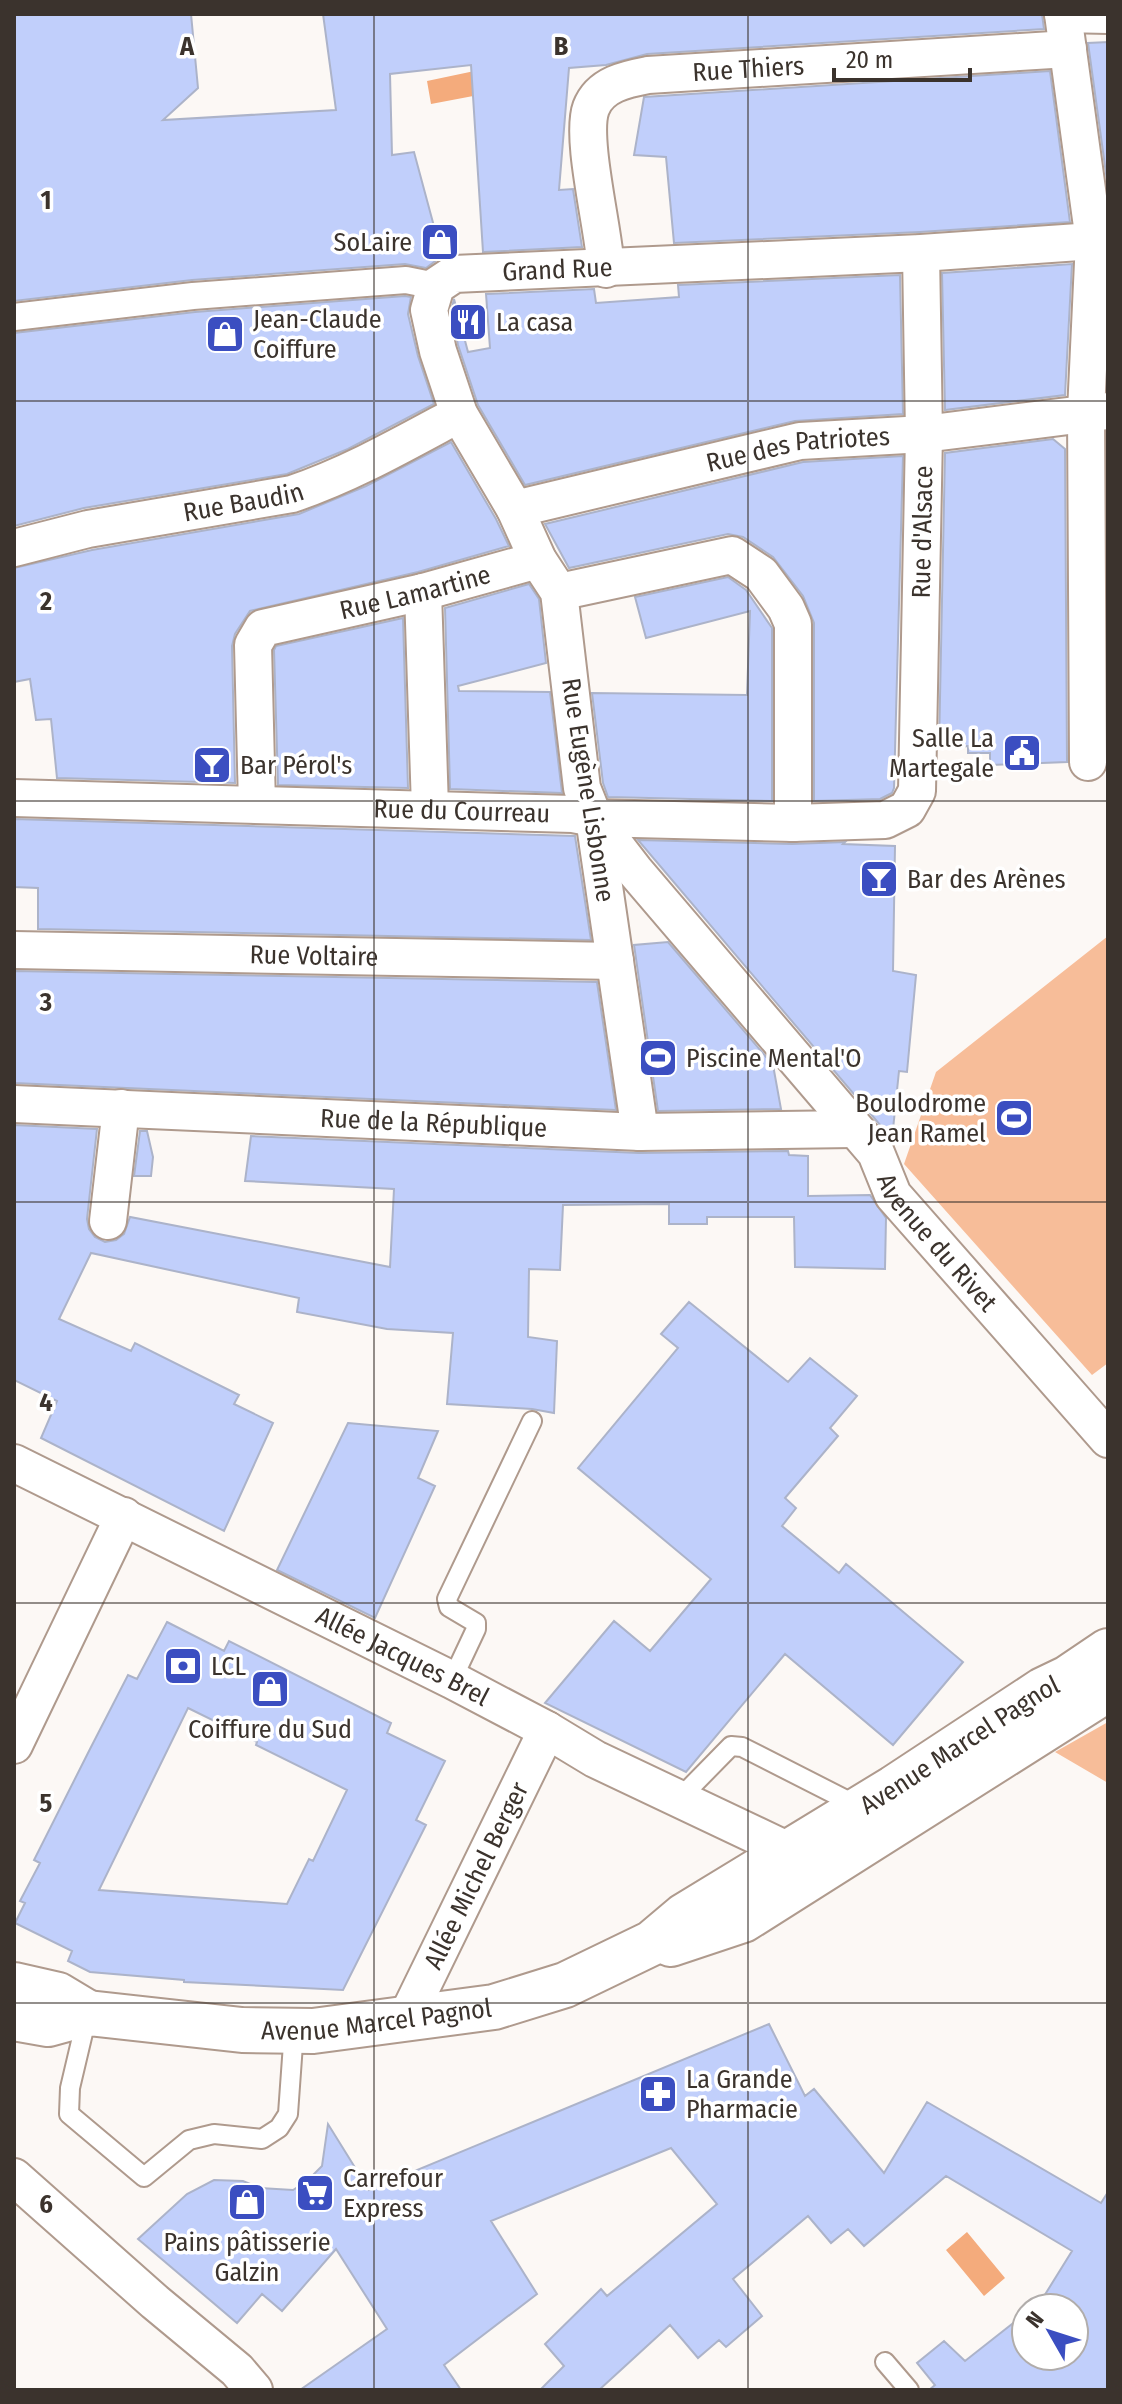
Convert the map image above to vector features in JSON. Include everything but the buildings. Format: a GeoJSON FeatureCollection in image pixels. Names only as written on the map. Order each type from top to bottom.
{"type":"FeatureCollection","features":[{"type":"Feature","properties":{"kind":"main road","name":"Avenue Marcel Pagnol"},"geometry":{"type":"LineString","coordinates":[[14,2018],[48,2024],[88,2013],[242,2030],[313,2031],[494,2007],[565,1985],[652,1943],[684,1916],[863,1808],[1108,1651]]}},
{"type":"Feature","properties":{"kind":"main road","name":"Avenue Marcel Pagnol"},"geometry":{"type":"LineString","coordinates":[[652,1943],[672,1944],[743,1920],[1108,1689]]}},
{"type":"Feature","properties":{"kind":"main road","name":"Avenue Marcel Pagnol"},"geometry":{"type":"LineString","coordinates":[[14,1985],[58,1995],[88,2013]]}},
{"type":"Feature","properties":{"kind":"street","name":"Rue Thiers"},"geometry":{"type":"LineString","coordinates":[[606,269],[605,240],[587,132],[592,106],[605,90],[620,80],[1064,26],[1108,15]]}},
{"type":"Feature","properties":{"kind":"street"},"geometry":{"type":"LineString","coordinates":[[1064,26],[1101,240],[1088,762]]}},
{"type":"Feature","properties":{"kind":"street","name":"Grand Rue"},"geometry":{"type":"LineString","coordinates":[[14,317],[193,296],[406,280],[436,286],[454,274],[921,253],[1101,240]]}},
{"type":"Feature","properties":{"kind":"street","name":"Rue d'Alsace"},"geometry":{"type":"LineString","coordinates":[[907,809],[917,791],[924,434],[921,253]]}},
{"type":"Feature","properties":{"kind":"street","name":"Rue Eugène Lisbonne"},"geometry":{"type":"LineString","coordinates":[[436,286],[429,310],[438,351],[459,414],[515,509],[538,560],[559,592],[582,788],[594,818],[640,1132]]}},
{"type":"Feature","properties":{"kind":"street","name":"Rue des Patriotes"},"geometry":{"type":"LineString","coordinates":[[515,509],[800,441],[924,434],[1097,412]]}},
{"type":"Feature","properties":{"kind":"street","name":"Rue Baudin"},"geometry":{"type":"LineString","coordinates":[[14,548],[88,529],[292,494],[381,456],[459,414]]}},
{"type":"Feature","properties":{"kind":"street"},"geometry":{"type":"LineString","coordinates":[[559,592],[732,555],[761,574],[786,608],[793,624],[793,823]]}},
{"type":"Feature","properties":{"kind":"street","name":"Rue Lamartine"},"geometry":{"type":"LineString","coordinates":[[257,805],[253,645],[263,628],[423,592],[538,560]]}},
{"type":"Feature","properties":{"kind":"street"},"geometry":{"type":"LineString","coordinates":[[423,592],[430,808]]}},
{"type":"Feature","properties":{"kind":"street","name":"Rue du Courreau"},"geometry":{"type":"LineString","coordinates":[[14,798],[430,808],[573,814],[594,818],[793,823],[885,820],[907,809]]}},
{"type":"Feature","properties":{"kind":"street","name":"Avenue du Rivet"},"geometry":{"type":"LineString","coordinates":[[594,818],[635,871],[876,1153],[893,1195],[1108,1439]]}},
{"type":"Feature","properties":{"kind":"street","name":"Rue Voltaire"},"geometry":{"type":"LineString","coordinates":[[14,950],[615,961]]}},
{"type":"Feature","properties":{"kind":"street","name":"Rue de la République"},"geometry":{"type":"LineString","coordinates":[[14,1104],[640,1132],[854,1129]]}},
{"type":"Feature","properties":{"kind":"street"},"geometry":{"type":"LineString","coordinates":[[108,1221],[121,1108]]}},
{"type":"Feature","properties":{"kind":"street","name":"Allée Jacques Brel"},"geometry":{"type":"LineString","coordinates":[[14,1463],[452,1680],[595,1759],[791,1852]]}},
{"type":"Feature","properties":{"kind":"street"},"geometry":{"type":"LineString","coordinates":[[14,1745],[124,1516]]}},
{"type":"Feature","properties":{"kind":"street","name":"Allée Michel Berger"},"geometry":{"type":"LineString","coordinates":[[405,2021],[547,1730]]}},
{"type":"Feature","properties":{"kind":"street"},"geometry":{"type":"LineString","coordinates":[[14,2177],[237,2370],[254,2390]]}},
{"type":"Feature","properties":{"kind":"lane"},"geometry":{"type":"LineString","coordinates":[[452,1680],[476,1623],[449,1607],[447,1599],[532,1421]]}},
{"type":"Feature","properties":{"kind":"lane"},"geometry":{"type":"LineString","coordinates":[[679,1799],[731,1746],[742,1747],[863,1808]]}},
{"type":"Feature","properties":{"kind":"lane"},"geometry":{"type":"LineString","coordinates":[[88,2013],[70,2088],[69,2114],[144,2177],[189,2140],[214,2134],[262,2139],[279,2128],[288,2114],[294,2030]]}},
{"type":"Feature","properties":{"kind":"lane"},"geometry":{"type":"LineString","coordinates":[[885,2362],[909,2390]]}},
{"type":"Feature","properties":{"kind":"shaded area"},"geometry":{"type":"Polygon","coordinates":[[[484,69],[489,93],[431,104],[427,81],[484,69]]]}},
{"type":"Feature","properties":{"kind":"shaded area","name":"Boulodrome Jean Ramel"},"geometry":{"type":"Polygon","coordinates":[[[1108,936],[1108,1363],[1092,1375],[904,1164],[936,1072],[1108,936]]]}},
{"type":"Feature","properties":{"kind":"shaded area"},"geometry":{"type":"Polygon","coordinates":[[[1108,1722],[1108,1783],[1055,1752],[1108,1722]]]}},
{"type":"Feature","properties":{"kind":"shaded area"},"geometry":{"type":"Polygon","coordinates":[[[967,2232],[1005,2278],[984,2296],[946,2250],[967,2232]]]}},
{"type":"Feature","properties":{"kind":"place","name":"SoLaire"},"geometry":{"type":"Point","coordinates":[440,242]}},
{"type":"Feature","properties":{"kind":"place","name":"La casa"},"geometry":{"type":"Point","coordinates":[468,322]}},
{"type":"Feature","properties":{"kind":"place","name":"Jean-Claude Coiffure"},"geometry":{"type":"Point","coordinates":[225,334]}},
{"type":"Feature","properties":{"kind":"place","name":"Salle La Martegale"},"geometry":{"type":"Point","coordinates":[1022,753]}},
{"type":"Feature","properties":{"kind":"place","name":"Bar Pérol's"},"geometry":{"type":"Point","coordinates":[212,765]}},
{"type":"Feature","properties":{"kind":"place","name":"Bar des Arènes"},"geometry":{"type":"Point","coordinates":[879,879]}},
{"type":"Feature","properties":{"kind":"place","name":"Piscine Mental'O"},"geometry":{"type":"Point","coordinates":[658,1058]}},
{"type":"Feature","properties":{"kind":"place","name":"Boulodrome Jean Ramel"},"geometry":{"type":"Point","coordinates":[1014,1118]}},
{"type":"Feature","properties":{"kind":"place","name":"LCL"},"geometry":{"type":"Point","coordinates":[183,1666]}},
{"type":"Feature","properties":{"kind":"place","name":"Coiffure du Sud"},"geometry":{"type":"Point","coordinates":[270,1689]}},
{"type":"Feature","properties":{"kind":"place","name":"La Grande Pharmacie"},"geometry":{"type":"Point","coordinates":[658,2094]}},
{"type":"Feature","properties":{"kind":"place","name":"Carrefour Express"},"geometry":{"type":"Point","coordinates":[315,2193]}},
{"type":"Feature","properties":{"kind":"place","name":"Pains pâtisserie Galzin"},"geometry":{"type":"Point","coordinates":[247,2202]}}]}
